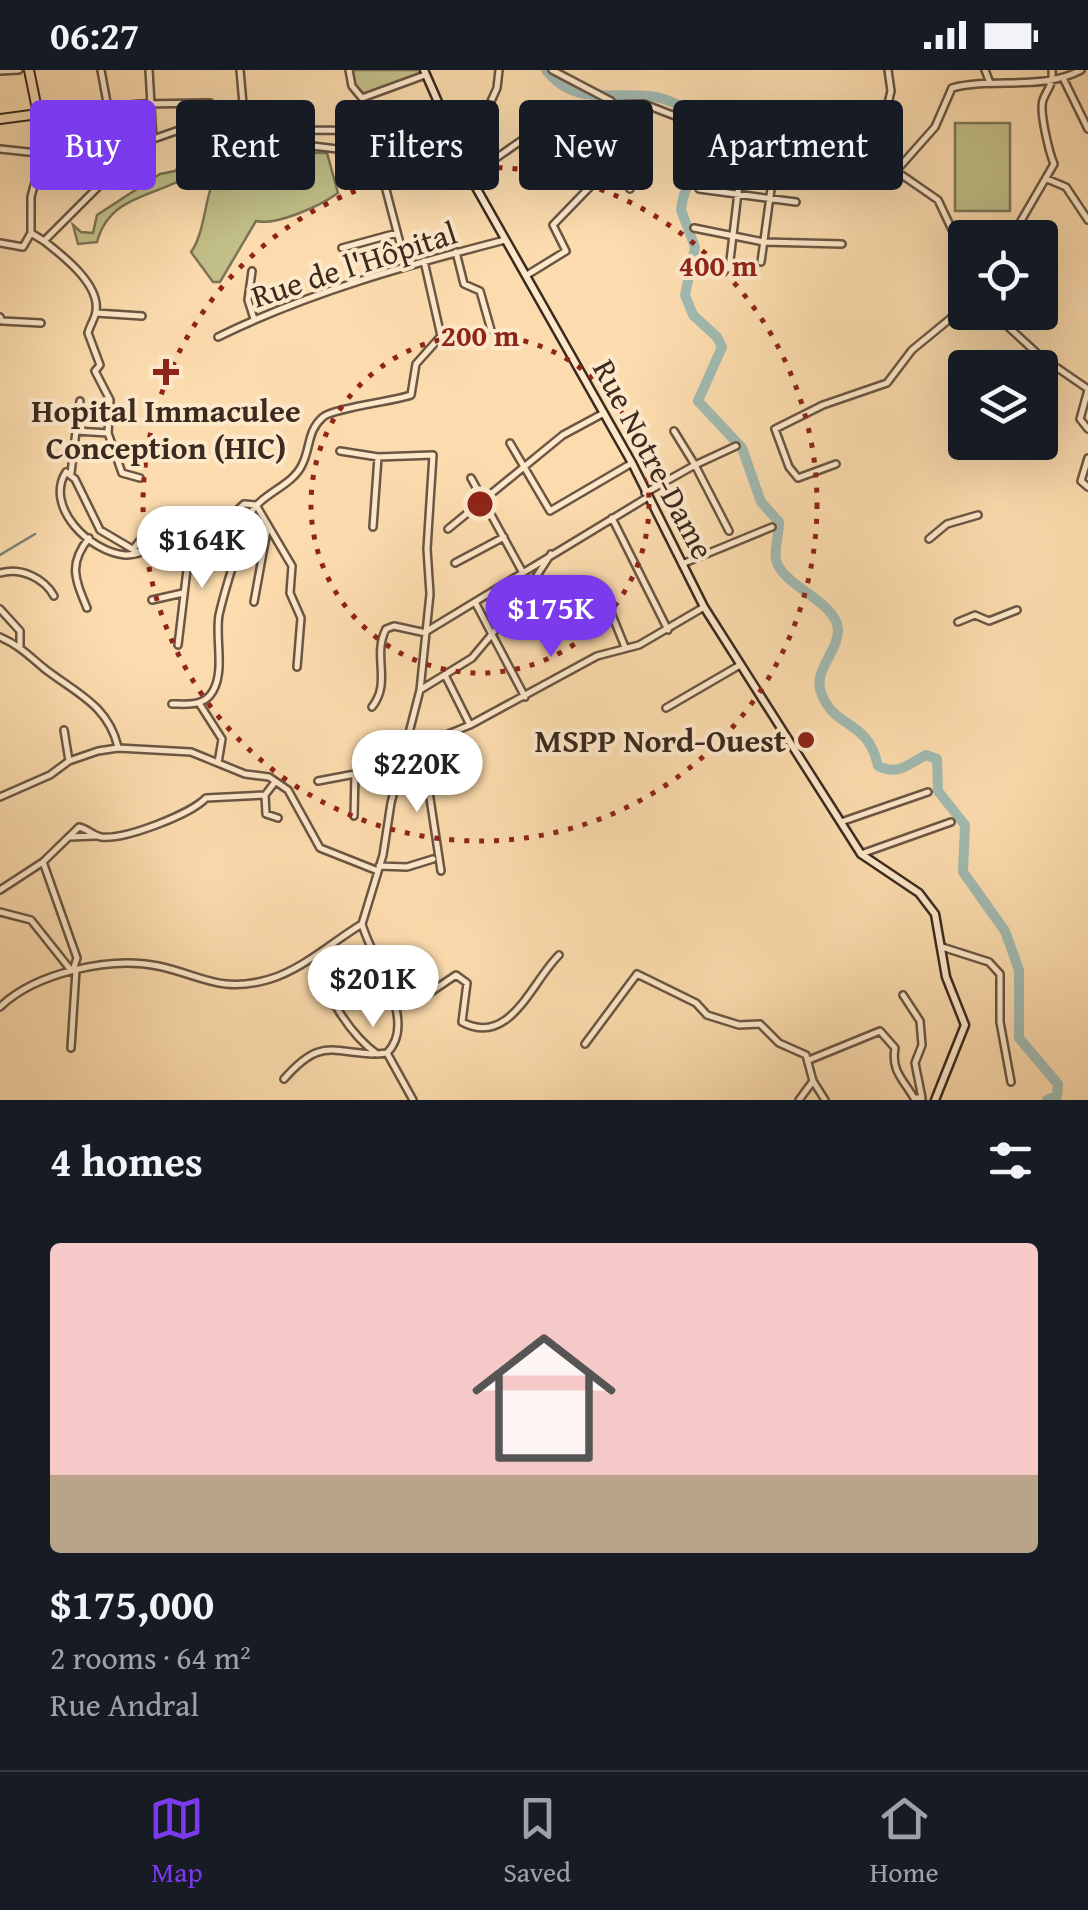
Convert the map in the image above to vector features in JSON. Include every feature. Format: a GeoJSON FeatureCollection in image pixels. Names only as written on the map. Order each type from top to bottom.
{"type":"FeatureCollection","features":[{"type":"Feature","properties":{"kind":"main road"},"geometry":{"type":"LineString","coordinates":[[30,70],[35,100]]}},
{"type":"Feature","properties":{"kind":"main road"},"geometry":{"type":"LineString","coordinates":[[0,119],[30,115]]}},
{"type":"Feature","properties":{"kind":"street"},"geometry":{"type":"LineString","coordinates":[[0,71],[18,70]]}},
{"type":"Feature","properties":{"kind":"street"},"geometry":{"type":"LineString","coordinates":[[101,70],[105,100]]}},
{"type":"Feature","properties":{"kind":"street"},"geometry":{"type":"LineString","coordinates":[[149,70],[152,100]]}},
{"type":"Feature","properties":{"kind":"street"},"geometry":{"type":"LineString","coordinates":[[240,70],[242,100]]}},
{"type":"Feature","properties":{"kind":"street"},"geometry":{"type":"LineString","coordinates":[[349,70],[352,86],[362,98],[424,73]]}},
{"type":"Feature","properties":{"kind":"street"},"geometry":{"type":"LineString","coordinates":[[492,100],[499,70]]}},
{"type":"Feature","properties":{"kind":"street"},"geometry":{"type":"LineString","coordinates":[[888,70],[889,100]]}},
{"type":"Feature","properties":{"kind":"street"},"geometry":{"type":"LineString","coordinates":[[985,70],[990,83]]}},
{"type":"Feature","properties":{"kind":"street"},"geometry":{"type":"LineString","coordinates":[[1022,220],[1054,164],[1044,143],[1042,101],[1052,81],[1052,70]]}},
{"type":"Feature","properties":{"kind":"street"},"geometry":{"type":"LineString","coordinates":[[903,163],[935,127],[952,88],[1064,80],[1081,70]]}},
{"type":"Feature","properties":{"kind":"street"},"geometry":{"type":"LineString","coordinates":[[557,72],[608,100]]}},
{"type":"Feature","properties":{"kind":"street","name":"Rue Notre-Dame"},"geometry":{"type":"LineString","coordinates":[[424,73],[435,100]]}},
{"type":"Feature","properties":{"kind":"street"},"geometry":{"type":"LineString","coordinates":[[1064,80],[1088,130]]}},
{"type":"Feature","properties":{"kind":"street"},"geometry":{"type":"LineString","coordinates":[[499,154],[519,139]]}},
{"type":"Feature","properties":{"kind":"street"},"geometry":{"type":"LineString","coordinates":[[0,149],[30,153]]}},
{"type":"Feature","properties":{"kind":"street"},"geometry":{"type":"LineString","coordinates":[[903,176],[938,200],[948,221]]}},
{"type":"Feature","properties":{"kind":"street"},"geometry":{"type":"LineString","coordinates":[[1046,179],[1066,187],[1088,220]]}},
{"type":"Feature","properties":{"kind":"street"},"geometry":{"type":"LineString","coordinates":[[0,243],[23,247],[32,233],[33,190]]}},
{"type":"Feature","properties":{"kind":"street"},"geometry":{"type":"LineString","coordinates":[[44,241],[95,190]]}},
{"type":"Feature","properties":{"kind":"street"},"geometry":{"type":"LineString","coordinates":[[387,190],[406,266]]}},
{"type":"Feature","properties":{"kind":"street","name":"Rue Notre-Dame"},"geometry":{"type":"LineString","coordinates":[[477,190],[632,463],[704,607],[863,855]]}},
{"type":"Feature","properties":{"kind":"street"},"geometry":{"type":"LineString","coordinates":[[527,275],[566,250],[552,225],[586,190]]}},
{"type":"Feature","properties":{"kind":"street"},"geometry":{"type":"LineString","coordinates":[[705,190],[796,202]]}},
{"type":"Feature","properties":{"kind":"street"},"geometry":{"type":"LineString","coordinates":[[729,269],[739,190]]}},
{"type":"Feature","properties":{"kind":"street"},"geometry":{"type":"LineString","coordinates":[[761,262],[772,190]]}},
{"type":"Feature","properties":{"kind":"street"},"geometry":{"type":"LineString","coordinates":[[694,228],[764,242],[842,244]]}},
{"type":"Feature","properties":{"kind":"street"},"geometry":{"type":"LineString","coordinates":[[32,233],[86,282],[96,314],[88,333],[100,365],[95,371],[110,400],[108,434],[122,473],[140,478]]}},
{"type":"Feature","properties":{"kind":"street"},"geometry":{"type":"LineString","coordinates":[[342,248],[398,233]]}},
{"type":"Feature","properties":{"kind":"street","name":"Rue de l'Hôpital"},"geometry":{"type":"LineString","coordinates":[[218,336],[254,318],[406,266],[505,240]]}},
{"type":"Feature","properties":{"kind":"street"},"geometry":{"type":"LineString","coordinates":[[456,252],[464,284],[480,291],[491,330]]}},
{"type":"Feature","properties":{"kind":"street"},"geometry":{"type":"LineString","coordinates":[[172,704],[199,703],[216,685],[218,619],[247,522],[256,505],[302,465],[310,434],[328,413],[411,394],[416,364],[440,336],[424,261]]}},
{"type":"Feature","properties":{"kind":"street"},"geometry":{"type":"LineString","coordinates":[[252,271],[248,300],[254,318]]}},
{"type":"Feature","properties":{"kind":"street"},"geometry":{"type":"LineString","coordinates":[[96,314],[142,316]]}},
{"type":"Feature","properties":{"kind":"street"},"geometry":{"type":"LineString","coordinates":[[0,317],[2,322],[41,323]]}},
{"type":"Feature","properties":{"kind":"street"},"geometry":{"type":"LineString","coordinates":[[836,464],[798,478],[775,429],[822,405],[888,383],[912,350],[948,320]]}},
{"type":"Feature","properties":{"kind":"street"},"geometry":{"type":"LineString","coordinates":[[1012,330],[1088,390],[1080,419],[1088,429]]}},
{"type":"Feature","properties":{"kind":"street"},"geometry":{"type":"LineString","coordinates":[[80,401],[71,473],[100,530],[136,551]]}},
{"type":"Feature","properties":{"kind":"street"},"geometry":{"type":"LineString","coordinates":[[448,528],[563,435],[602,414]]}},
{"type":"Feature","properties":{"kind":"street"},"geometry":{"type":"LineString","coordinates":[[76,431],[108,434]]}},
{"type":"Feature","properties":{"kind":"street"},"geometry":{"type":"LineString","coordinates":[[674,431],[730,531]]}},
{"type":"Feature","properties":{"kind":"street"},"geometry":{"type":"LineString","coordinates":[[510,443],[550,512],[632,463]]}},
{"type":"Feature","properties":{"kind":"street"},"geometry":{"type":"LineString","coordinates":[[372,707],[384,686],[380,657],[386,628],[426,632],[695,465],[736,446]]}},
{"type":"Feature","properties":{"kind":"street"},"geometry":{"type":"LineString","coordinates":[[340,451],[378,457],[433,455],[426,632],[410,751],[426,772],[441,871]]}},
{"type":"Feature","properties":{"kind":"street"},"geometry":{"type":"LineString","coordinates":[[373,526],[378,457]]}},
{"type":"Feature","properties":{"kind":"street"},"geometry":{"type":"LineString","coordinates":[[1088,458],[1081,480],[1088,487]]}},
{"type":"Feature","properties":{"kind":"street"},"geometry":{"type":"LineString","coordinates":[[71,473],[62,478],[66,517],[88,538],[115,553],[161,546],[170,550],[191,536],[218,528],[244,504],[256,505]]}},
{"type":"Feature","properties":{"kind":"street"},"geometry":{"type":"LineString","coordinates":[[471,478],[524,573]]}},
{"type":"Feature","properties":{"kind":"street"},"geometry":{"type":"LineString","coordinates":[[256,505],[292,566],[290,593],[301,618],[297,667]]}},
{"type":"Feature","properties":{"kind":"street"},"geometry":{"type":"LineString","coordinates":[[930,540],[946,524],[978,514]]}},
{"type":"Feature","properties":{"kind":"street"},"geometry":{"type":"LineString","coordinates":[[612,518],[668,630]]}},
{"type":"Feature","properties":{"kind":"street"},"geometry":{"type":"LineString","coordinates":[[254,602],[268,525]]}},
{"type":"Feature","properties":{"kind":"street"},"geometry":{"type":"LineString","coordinates":[[682,564],[772,527]]}},
{"type":"Feature","properties":{"kind":"street"},"geometry":{"type":"LineString","coordinates":[[136,551],[146,534]]}},
{"type":"Feature","properties":{"kind":"street"},"geometry":{"type":"LineString","coordinates":[[178,644],[191,536]]}},
{"type":"Feature","properties":{"kind":"street"},"geometry":{"type":"LineString","coordinates":[[455,563],[504,537]]}},
{"type":"Feature","properties":{"kind":"street"},"geometry":{"type":"LineString","coordinates":[[87,608],[73,567],[76,554],[88,538]]}},
{"type":"Feature","properties":{"kind":"street"},"geometry":{"type":"LineString","coordinates":[[420,690],[472,658],[523,597],[551,554]]}},
{"type":"Feature","properties":{"kind":"street"},"geometry":{"type":"LineString","coordinates":[[0,573],[7,570],[40,578],[54,596]]}},
{"type":"Feature","properties":{"kind":"street"},"geometry":{"type":"LineString","coordinates":[[152,600],[183,593]]}},
{"type":"Feature","properties":{"kind":"street"},"geometry":{"type":"LineString","coordinates":[[523,597],[550,645]]}},
{"type":"Feature","properties":{"kind":"street"},"geometry":{"type":"LineString","coordinates":[[541,628],[605,598],[625,647]]}},
{"type":"Feature","properties":{"kind":"street"},"geometry":{"type":"LineString","coordinates":[[476,604],[525,697]]}},
{"type":"Feature","properties":{"kind":"street"},"geometry":{"type":"LineString","coordinates":[[284,1078],[298,1062],[327,1050],[340,1047],[388,1053],[400,1039],[401,1028],[362,924],[402,760],[410,751],[470,725],[597,656],[668,630],[704,607]]}},
{"type":"Feature","properties":{"kind":"street"},"geometry":{"type":"LineString","coordinates":[[0,609],[20,631],[20,646]]}},
{"type":"Feature","properties":{"kind":"street"},"geometry":{"type":"LineString","coordinates":[[958,622],[974,615],[989,621],[1017,610]]}},
{"type":"Feature","properties":{"kind":"street"},"geometry":{"type":"LineString","coordinates":[[0,637],[20,646],[97,706],[118,748]]}},
{"type":"Feature","properties":{"kind":"street"},"geometry":{"type":"LineString","coordinates":[[666,708],[740,665]]}},
{"type":"Feature","properties":{"kind":"street"},"geometry":{"type":"LineString","coordinates":[[445,675],[470,725]]}},
{"type":"Feature","properties":{"kind":"street"},"geometry":{"type":"LineString","coordinates":[[199,703],[222,739],[218,764]]}},
{"type":"Feature","properties":{"kind":"street"},"geometry":{"type":"LineString","coordinates":[[64,730],[69,760]]}},
{"type":"Feature","properties":{"kind":"street"},"geometry":{"type":"LineString","coordinates":[[0,798],[69,760],[118,748],[190,752],[288,790],[320,848],[378,868],[407,867],[433,858]]}},
{"type":"Feature","properties":{"kind":"street"},"geometry":{"type":"LineString","coordinates":[[318,781],[355,774],[372,761],[402,760]]}},
{"type":"Feature","properties":{"kind":"street"},"geometry":{"type":"LineString","coordinates":[[354,816],[355,774]]}},
{"type":"Feature","properties":{"kind":"street"},"geometry":{"type":"LineString","coordinates":[[275,782],[265,794],[266,814],[278,818]]}},
{"type":"Feature","properties":{"kind":"street"},"geometry":{"type":"LineString","coordinates":[[840,822],[928,792]]}},
{"type":"Feature","properties":{"kind":"street"},"geometry":{"type":"LineString","coordinates":[[70,836],[119,835],[190,813],[206,798],[265,794]]}},
{"type":"Feature","properties":{"kind":"street"},"geometry":{"type":"LineString","coordinates":[[863,855],[951,822]]}},
{"type":"Feature","properties":{"kind":"street"},"geometry":{"type":"LineString","coordinates":[[0,890],[21,872],[43,862],[82,826],[94,836]]}},
{"type":"Feature","properties":{"kind":"street"},"geometry":{"type":"LineString","coordinates":[[863,855],[925,899],[935,914],[946,977],[965,1025],[935,1100]]}},
{"type":"Feature","properties":{"kind":"street"},"geometry":{"type":"LineString","coordinates":[[43,862],[77,958],[71,1048]]}},
{"type":"Feature","properties":{"kind":"street"},"geometry":{"type":"LineString","coordinates":[[0,912],[31,920],[58,958],[74,970]]}},
{"type":"Feature","properties":{"kind":"street"},"geometry":{"type":"LineString","coordinates":[[0,1007],[16,992],[74,970],[120,962],[159,966],[211,986],[270,979],[316,955],[362,924]]}},
{"type":"Feature","properties":{"kind":"street"},"geometry":{"type":"LineString","coordinates":[[942,947],[989,962],[1000,974],[1000,1022],[1011,1082]]}},
{"type":"Feature","properties":{"kind":"street"},"geometry":{"type":"LineString","coordinates":[[316,955],[320,976],[359,1042],[377,1054]]}},
{"type":"Feature","properties":{"kind":"street"},"geometry":{"type":"LineString","coordinates":[[393,1004],[422,998],[456,975],[466,983],[462,1022],[502,1024],[518,1011],[537,977],[559,955]]}},
{"type":"Feature","properties":{"kind":"street"},"geometry":{"type":"LineString","coordinates":[[586,1044],[637,974],[696,1003],[707,1016],[739,1024],[760,1024],[779,1044],[810,1060],[880,1031],[895,1048],[893,1067],[900,1079],[914,1098],[922,1098],[915,1063],[922,1045],[920,1021],[903,995]]}},
{"type":"Feature","properties":{"kind":"street"},"geometry":{"type":"LineString","coordinates":[[388,1053],[412,1100]]}},
{"type":"Feature","properties":{"kind":"street"},"geometry":{"type":"LineString","coordinates":[[810,1060],[813,1081],[825,1100]]}},
{"type":"Feature","properties":{"kind":"street"},"geometry":{"type":"LineString","coordinates":[[798,1100],[813,1081]]}},
{"type":"Feature","properties":{"kind":"shaded area"},"geometry":{"type":"Polygon","coordinates":[[[351,70],[422,70],[423,75],[364,96],[357,93],[351,70]]]}},
{"type":"Feature","properties":{"kind":"shaded area"},"geometry":{"type":"Polygon","coordinates":[[[955,123],[1010,123],[1010,211],[955,211],[955,123]]]}},
{"type":"Feature","properties":{"kind":"shaded area"},"geometry":{"type":"Polygon","coordinates":[[[315,153],[327,153],[338,193],[298,214],[275,221],[256,221],[220,282],[213,282],[191,252],[211,190],[315,190],[315,153]]]}},
{"type":"Feature","properties":{"kind":"shaded area"},"geometry":{"type":"Polygon","coordinates":[[[175,171],[176,182],[118,209],[97,242],[78,244],[73,225],[81,232],[93,233],[97,215],[135,190],[156,190],[156,177],[175,171]]]}},
{"type":"Feature","properties":{"kind":"waterway"},"geometry":{"type":"LineString","coordinates":[[546,70],[569,89],[581,93],[656,97],[701,119],[703,144],[681,210],[695,247],[685,295],[693,315],[717,337],[722,347],[698,401],[742,448],[761,502],[779,522],[776,560],[781,570],[835,619],[837,637],[820,678],[828,706],[867,740],[878,766],[898,769],[926,755],[937,759],[938,791],[965,825],[963,872],[1005,931],[1019,970],[1019,1038],[1058,1084],[1057,1096],[1047,1100]]}},
{"type":"Feature","properties":{"kind":"waterway"},"geometry":{"type":"LineString","coordinates":[[0,555],[35,534]]}},
{"type":"Feature","properties":{"kind":"place","name":"Hopital Immaculee Conception (HIC)"},"geometry":{"type":"Point","coordinates":[166,372]}},
{"type":"Feature","properties":{"kind":"place","name":"MSPP Nord-Ouest"},"geometry":{"type":"Point","coordinates":[806,740]}}]}
